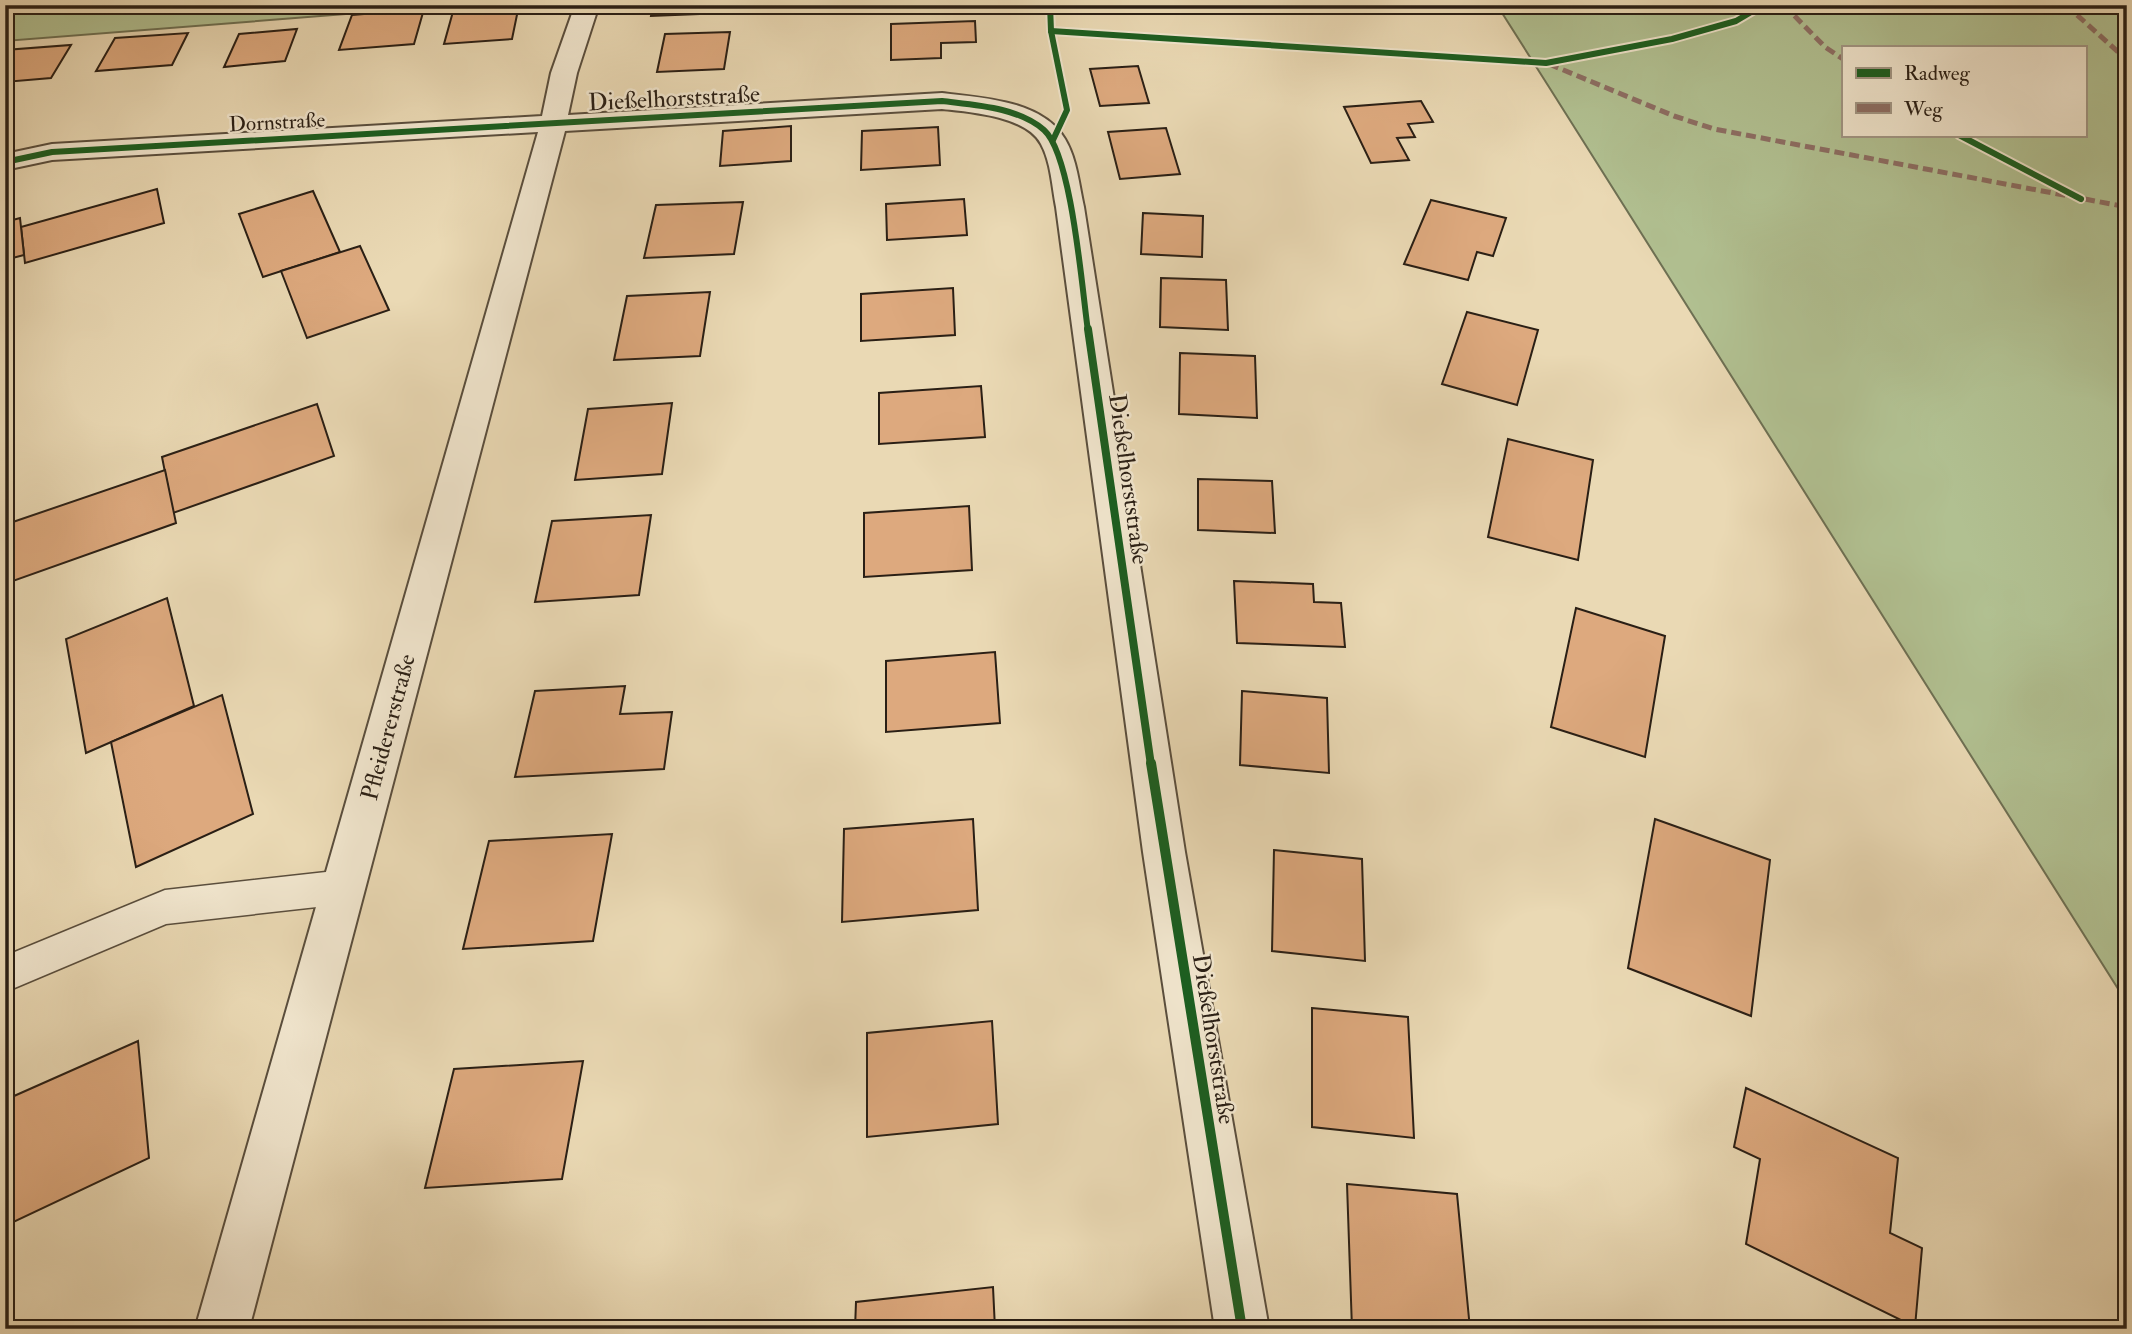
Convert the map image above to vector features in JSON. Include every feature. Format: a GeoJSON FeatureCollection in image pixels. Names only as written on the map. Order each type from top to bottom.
{"type":"FeatureCollection","features":[{"type":"Feature","properties":{"kind":"street","name":"Pfleidererstraße"},"geometry":{"type":"LineString","coordinates":[[222,1329],[553,125],[564,72],[587,5]]}},
{"type":"Feature","properties":{"kind":"street","name":"Dießelhorststraße"},"geometry":{"type":"LineString","coordinates":[[553,125],[942,101],[1010,113],[1039,125],[1053,140],[1070,207],[1164,852],[1242,1329]]}},
{"type":"Feature","properties":{"kind":"street","name":"Dornstraße"},"geometry":{"type":"LineString","coordinates":[[5,162],[52,152],[553,125]]}},
{"type":"Feature","properties":{"kind":"lane"},"geometry":{"type":"LineString","coordinates":[[5,974],[165,907],[344,887]]}},
{"type":"Feature","properties":{"kind":"green space"},"geometry":{"type":"Polygon","coordinates":[[[5,5],[460,5],[5,41],[5,5]]]}},
{"type":"Feature","properties":{"kind":"green space"},"geometry":{"type":"Polygon","coordinates":[[[1497,5],[2127,5],[2127,1003],[1497,5]]]}},
{"type":"Feature","properties":{"kind":"building"},"geometry":{"type":"Polygon","coordinates":[[[519,5],[512,39],[444,44],[454,8],[519,5]]]}},
{"type":"Feature","properties":{"kind":"building"},"geometry":{"type":"Polygon","coordinates":[[[653,5],[700,5],[699,14],[651,16],[653,5]]]}},
{"type":"Feature","properties":{"kind":"building"},"geometry":{"type":"Polygon","coordinates":[[[424,9],[414,44],[339,50],[352,15],[424,9]]]}},
{"type":"Feature","properties":{"kind":"building"},"geometry":{"type":"Polygon","coordinates":[[[975,21],[976,42],[941,43],[941,58],[891,60],[891,24],[975,21]]]}},
{"type":"Feature","properties":{"kind":"building"},"geometry":{"type":"Polygon","coordinates":[[[297,29],[285,61],[224,67],[239,34],[297,29]]]}},
{"type":"Feature","properties":{"kind":"building"},"geometry":{"type":"Polygon","coordinates":[[[730,32],[724,69],[657,72],[665,34],[730,32]]]}},
{"type":"Feature","properties":{"kind":"building"},"geometry":{"type":"Polygon","coordinates":[[[188,33],[172,65],[96,71],[115,38],[188,33]]]}},
{"type":"Feature","properties":{"kind":"building"},"geometry":{"type":"Polygon","coordinates":[[[71,45],[51,78],[5,82],[5,50],[71,45]]]}},
{"type":"Feature","properties":{"kind":"building"},"geometry":{"type":"Polygon","coordinates":[[[1138,66],[1149,103],[1100,106],[1090,69],[1138,66]]]}},
{"type":"Feature","properties":{"kind":"building"},"geometry":{"type":"Polygon","coordinates":[[[1421,101],[1433,122],[1408,124],[1415,137],[1397,138],[1409,160],[1371,163],[1344,107],[1421,101]]]}},
{"type":"Feature","properties":{"kind":"building"},"geometry":{"type":"Polygon","coordinates":[[[791,126],[791,161],[720,166],[723,131],[791,126]]]}},
{"type":"Feature","properties":{"kind":"building"},"geometry":{"type":"Polygon","coordinates":[[[938,127],[940,165],[861,170],[862,131],[938,127]]]}},
{"type":"Feature","properties":{"kind":"building"},"geometry":{"type":"Polygon","coordinates":[[[1166,128],[1180,174],[1120,179],[1108,132],[1166,128]]]}},
{"type":"Feature","properties":{"kind":"building"},"geometry":{"type":"Polygon","coordinates":[[[157,189],[164,223],[25,263],[21,227],[157,189]]]}},
{"type":"Feature","properties":{"kind":"building"},"geometry":{"type":"Polygon","coordinates":[[[313,191],[340,252],[263,277],[239,214],[313,191]]]}},
{"type":"Feature","properties":{"kind":"building"},"geometry":{"type":"Polygon","coordinates":[[[964,199],[967,235],[887,240],[886,204],[964,199]]]}},
{"type":"Feature","properties":{"kind":"building"},"geometry":{"type":"Polygon","coordinates":[[[1431,200],[1506,218],[1493,256],[1477,252],[1468,280],[1404,264],[1431,200]]]}},
{"type":"Feature","properties":{"kind":"building"},"geometry":{"type":"Polygon","coordinates":[[[743,202],[734,254],[644,258],[656,205],[743,202]]]}},
{"type":"Feature","properties":{"kind":"building"},"geometry":{"type":"Polygon","coordinates":[[[1143,213],[1203,216],[1202,257],[1141,254],[1143,213]]]}},
{"type":"Feature","properties":{"kind":"building"},"geometry":{"type":"Polygon","coordinates":[[[20,218],[24,255],[5,260],[5,222],[20,218]]]}},
{"type":"Feature","properties":{"kind":"building"},"geometry":{"type":"Polygon","coordinates":[[[360,246],[389,310],[307,338],[281,271],[360,246]]]}},
{"type":"Feature","properties":{"kind":"building"},"geometry":{"type":"Polygon","coordinates":[[[1161,278],[1226,280],[1228,330],[1160,327],[1161,278]]]}},
{"type":"Feature","properties":{"kind":"building"},"geometry":{"type":"Polygon","coordinates":[[[953,288],[955,335],[861,341],[861,294],[953,288]]]}},
{"type":"Feature","properties":{"kind":"building"},"geometry":{"type":"Polygon","coordinates":[[[710,292],[700,356],[614,360],[627,296],[710,292]]]}},
{"type":"Feature","properties":{"kind":"building"},"geometry":{"type":"Polygon","coordinates":[[[1467,312],[1538,330],[1517,405],[1442,384],[1467,312]]]}},
{"type":"Feature","properties":{"kind":"building"},"geometry":{"type":"Polygon","coordinates":[[[1180,353],[1255,356],[1257,418],[1179,414],[1180,353]]]}},
{"type":"Feature","properties":{"kind":"building"},"geometry":{"type":"Polygon","coordinates":[[[981,386],[985,437],[879,444],[879,393],[981,386]]]}},
{"type":"Feature","properties":{"kind":"building"},"geometry":{"type":"Polygon","coordinates":[[[672,403],[662,474],[575,480],[588,409],[672,403]]]}},
{"type":"Feature","properties":{"kind":"building"},"geometry":{"type":"Polygon","coordinates":[[[317,404],[334,456],[173,513],[162,457],[317,404]]]}},
{"type":"Feature","properties":{"kind":"building"},"geometry":{"type":"Polygon","coordinates":[[[1508,439],[1593,460],[1578,560],[1488,537],[1508,439]]]}},
{"type":"Feature","properties":{"kind":"building"},"geometry":{"type":"Polygon","coordinates":[[[165,470],[176,523],[13,581],[7,524],[165,470]]]}},
{"type":"Feature","properties":{"kind":"building"},"geometry":{"type":"Polygon","coordinates":[[[1198,479],[1272,481],[1275,533],[1198,530],[1198,479]]]}},
{"type":"Feature","properties":{"kind":"building"},"geometry":{"type":"Polygon","coordinates":[[[969,506],[972,570],[864,577],[864,513],[969,506]]]}},
{"type":"Feature","properties":{"kind":"building"},"geometry":{"type":"Polygon","coordinates":[[[651,515],[639,595],[535,602],[552,521],[651,515]]]}},
{"type":"Feature","properties":{"kind":"building"},"geometry":{"type":"Polygon","coordinates":[[[1234,581],[1313,584],[1314,602],[1341,603],[1345,647],[1237,643],[1234,581]]]}},
{"type":"Feature","properties":{"kind":"building"},"geometry":{"type":"Polygon","coordinates":[[[167,598],[194,706],[86,753],[66,639],[167,598]]]}},
{"type":"Feature","properties":{"kind":"building"},"geometry":{"type":"Polygon","coordinates":[[[1576,608],[1665,636],[1645,757],[1551,727],[1576,608]]]}},
{"type":"Feature","properties":{"kind":"building"},"geometry":{"type":"Polygon","coordinates":[[[995,652],[1000,723],[886,732],[886,661],[995,652]]]}},
{"type":"Feature","properties":{"kind":"building"},"geometry":{"type":"Polygon","coordinates":[[[625,686],[620,714],[672,712],[664,769],[515,777],[535,691],[625,686]]]}},
{"type":"Feature","properties":{"kind":"building"},"geometry":{"type":"Polygon","coordinates":[[[1242,691],[1327,698],[1329,773],[1240,765],[1242,691]]]}},
{"type":"Feature","properties":{"kind":"building"},"geometry":{"type":"Polygon","coordinates":[[[222,695],[253,814],[136,867],[111,742],[222,695]]]}},
{"type":"Feature","properties":{"kind":"building"},"geometry":{"type":"Polygon","coordinates":[[[973,819],[978,910],[842,922],[844,829],[973,819]]]}},
{"type":"Feature","properties":{"kind":"building"},"geometry":{"type":"Polygon","coordinates":[[[1655,819],[1770,860],[1751,1016],[1628,968],[1655,819]]]}},
{"type":"Feature","properties":{"kind":"building"},"geometry":{"type":"Polygon","coordinates":[[[612,834],[593,941],[463,949],[489,841],[612,834]]]}},
{"type":"Feature","properties":{"kind":"building"},"geometry":{"type":"Polygon","coordinates":[[[1274,850],[1362,859],[1365,961],[1272,951],[1274,850]]]}},
{"type":"Feature","properties":{"kind":"building"},"geometry":{"type":"Polygon","coordinates":[[[1312,1008],[1408,1017],[1414,1138],[1312,1127],[1312,1008]]]}},
{"type":"Feature","properties":{"kind":"building"},"geometry":{"type":"Polygon","coordinates":[[[992,1021],[998,1124],[867,1137],[867,1033],[992,1021]]]}},
{"type":"Feature","properties":{"kind":"building"},"geometry":{"type":"Polygon","coordinates":[[[138,1041],[149,1158],[5,1226],[5,1100],[138,1041]]]}},
{"type":"Feature","properties":{"kind":"building"},"geometry":{"type":"Polygon","coordinates":[[[583,1061],[562,1179],[425,1188],[454,1069],[583,1061]]]}},
{"type":"Feature","properties":{"kind":"building"},"geometry":{"type":"Polygon","coordinates":[[[1746,1088],[1898,1158],[1890,1233],[1922,1248],[1915,1327],[1746,1244],[1760,1159],[1734,1147],[1746,1088]]]}},
{"type":"Feature","properties":{"kind":"building"},"geometry":{"type":"Polygon","coordinates":[[[1347,1184],[1457,1194],[1470,1329],[1352,1329],[1347,1184]]]}},
{"type":"Feature","properties":{"kind":"building"},"geometry":{"type":"Polygon","coordinates":[[[993,1287],[995,1329],[855,1329],[856,1302],[993,1287]]]}},
{"type":"Feature","properties":{"kind":"marked path"},"geometry":{"type":"LineString","coordinates":[[1784,5],[1825,47],[1842,58]]}},
{"type":"Feature","properties":{"kind":"marked path"},"geometry":{"type":"LineString","coordinates":[[2066,5],[2127,60]]}},
{"type":"Feature","properties":{"kind":"marked path"},"geometry":{"type":"LineString","coordinates":[[1549,64],[1674,116],[1714,129],[2127,207]]}},
{"type":"Feature","properties":{"kind":"cycle path"},"geometry":{"type":"LineString","coordinates":[[1050,5],[1051,31],[1067,110],[1053,140]]}},
{"type":"Feature","properties":{"kind":"cycle path"},"geometry":{"type":"LineString","coordinates":[[1051,31],[1546,63],[1672,39],[1736,21],[1763,5]]}},
{"type":"Feature","properties":{"kind":"cycle path"},"geometry":{"type":"LineString","coordinates":[[5,162],[52,152],[942,101],[1018,115],[1043,129],[1052,139],[1058,153],[1070,207],[1164,852],[1242,1329]]}},
{"type":"Feature","properties":{"kind":"cycle path"},"geometry":{"type":"LineString","coordinates":[[1961,136],[2081,199]]}}]}
